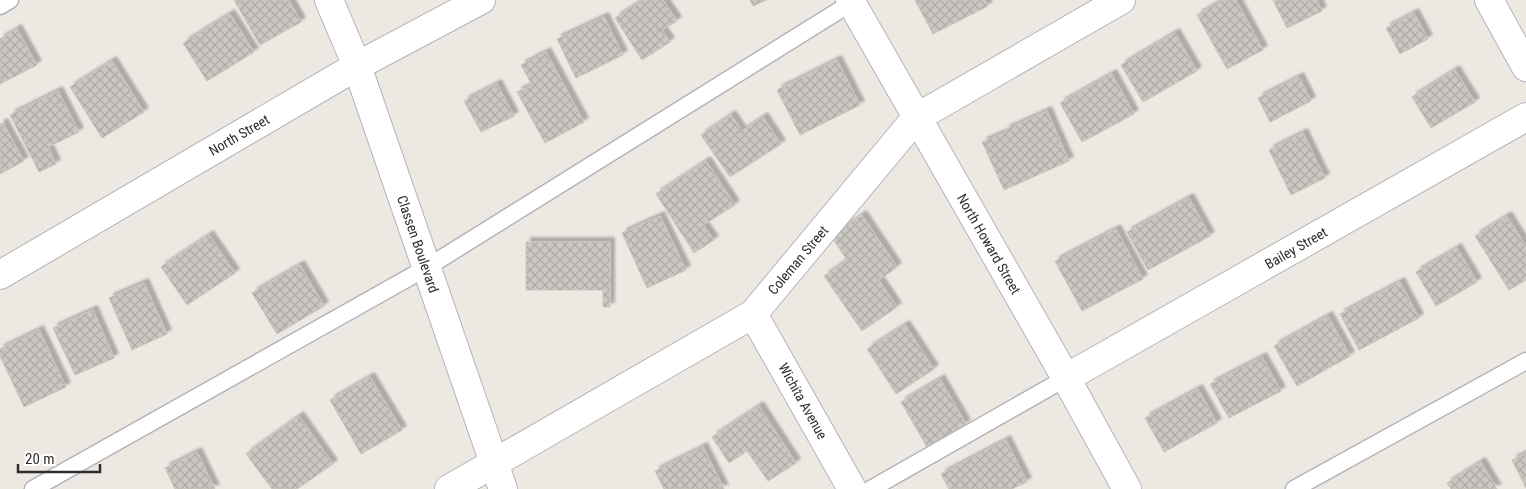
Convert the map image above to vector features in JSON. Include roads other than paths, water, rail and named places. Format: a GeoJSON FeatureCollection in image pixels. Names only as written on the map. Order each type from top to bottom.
{"type":"FeatureCollection","features":[{"type":"Feature","properties":{"kind":"street","name":"Classen Boulevard"},"geometry":{"type":"LineString","coordinates":[[329,0],[356,66],[503,489]]}},
{"type":"Feature","properties":{"kind":"street","name":"North Street"},"geometry":{"type":"LineString","coordinates":[[0,275],[356,66],[481,0]]}},
{"type":"Feature","properties":{"kind":"street","name":"Coleman Street"},"geometry":{"type":"LineString","coordinates":[[449,489],[753,314],[916,118],[1121,0]]}},
{"type":"Feature","properties":{"kind":"street"},"geometry":{"type":"LineString","coordinates":[[1490,0],[1526,67]]}},
{"type":"Feature","properties":{"kind":"street","name":"North Howard Street"},"geometry":{"type":"LineString","coordinates":[[851,1],[1066,378],[1127,489]]}},
{"type":"Feature","properties":{"kind":"street","name":"Bailey Street"},"geometry":{"type":"LineString","coordinates":[[1066,378],[1526,117]]}},
{"type":"Feature","properties":{"kind":"street","name":"Wichita Avenue"},"geometry":{"type":"LineString","coordinates":[[753,314],[852,489]]}},
{"type":"Feature","properties":{"kind":"lane"},"geometry":{"type":"LineString","coordinates":[[0,6],[10,0]]}},
{"type":"Feature","properties":{"kind":"lane"},"geometry":{"type":"LineString","coordinates":[[33,489],[426,268],[851,1]]}},
{"type":"Feature","properties":{"kind":"lane"},"geometry":{"type":"LineString","coordinates":[[1294,489],[1526,361]]}},
{"type":"Feature","properties":{"kind":"lane"},"geometry":{"type":"LineString","coordinates":[[871,489],[1066,378]]}}]}
